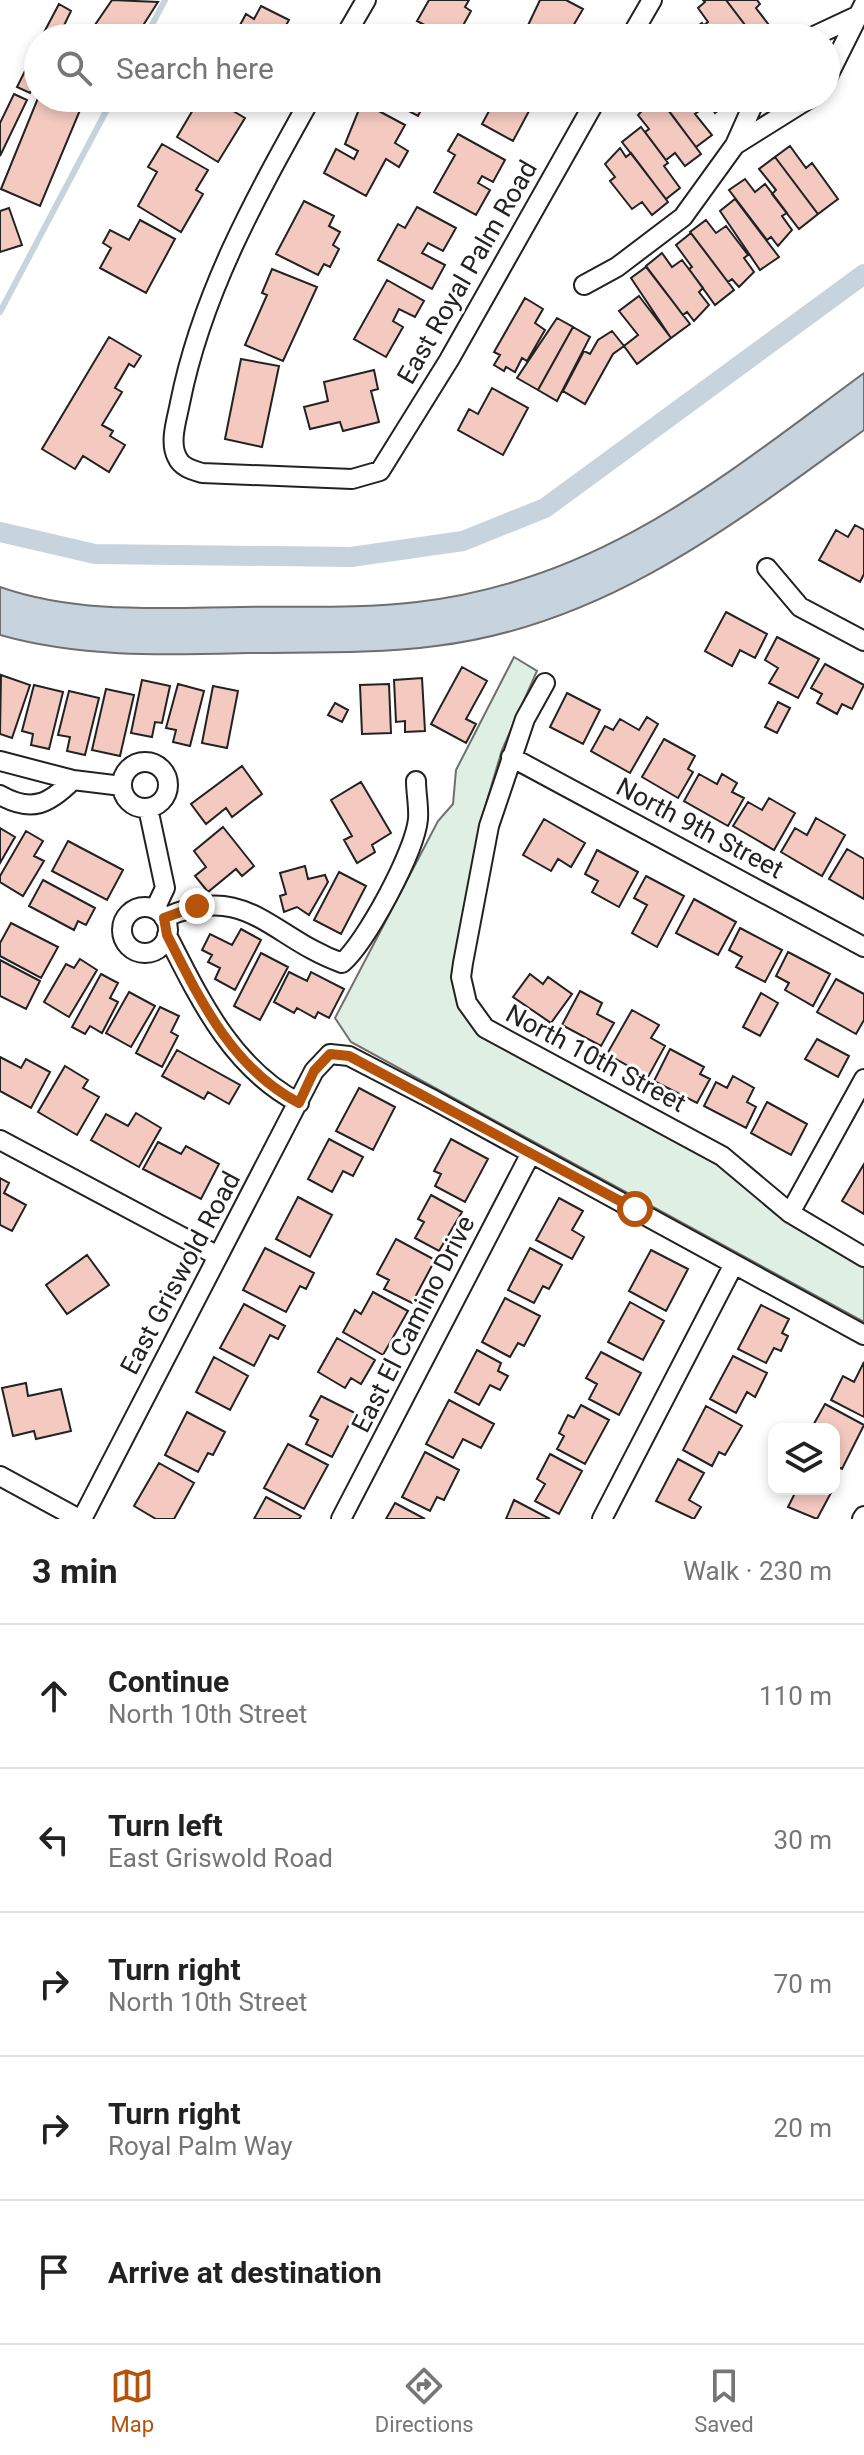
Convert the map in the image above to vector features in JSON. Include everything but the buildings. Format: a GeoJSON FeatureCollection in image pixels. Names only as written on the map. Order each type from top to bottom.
{"type":"FeatureCollection","features":[{"type":"Feature","properties":{"kind":"street"},"geometry":{"type":"LineString","coordinates":[[352,24],[366,0]]}},
{"type":"Feature","properties":{"kind":"street"},"geometry":{"type":"LineString","coordinates":[[638,24],[652,0]]}},
{"type":"Feature","properties":{"kind":"street"},"geometry":{"type":"LineString","coordinates":[[836,24],[861,10]]}},
{"type":"Feature","properties":{"kind":"street"},"geometry":{"type":"LineString","coordinates":[[840,52],[861,10]]}},
{"type":"Feature","properties":{"kind":"street","name":"East Royal Palm Road"},"geometry":{"type":"LineString","coordinates":[[303,112],[240,228],[213,289],[183,387],[175,432],[177,458],[186,468],[202,473],[352,479],[380,471],[449,360],[589,112]]}},
{"type":"Feature","properties":{"kind":"street"},"geometry":{"type":"LineString","coordinates":[[584,285],[617,267],[683,217],[735,145],[750,112]]}},
{"type":"Feature","properties":{"kind":"street"},"geometry":{"type":"LineString","coordinates":[[735,145],[788,112]]}},
{"type":"Feature","properties":{"kind":"street"},"geometry":{"type":"LineString","coordinates":[[767,568],[800,607],[864,641]]}},
{"type":"Feature","properties":{"kind":"street","name":"North 10th Street"},"geometry":{"type":"LineString","coordinates":[[545,683],[525,719],[489,826],[461,977],[467,1003],[485,1028],[722,1156],[790,1213],[864,1257]]}},
{"type":"Feature","properties":{"kind":"street","name":"North 9th Street"},"geometry":{"type":"LineString","coordinates":[[511,757],[864,947]]}},
{"type":"Feature","properties":{"kind":"street"},"geometry":{"type":"LineString","coordinates":[[0,761],[73,780],[122,786]]}},
{"type":"Feature","properties":{"kind":"street"},"geometry":{"type":"LineString","coordinates":[[150,762],[162,770],[168,782],[165,796],[148,808],[130,803],[122,786],[125,772],[136,763],[150,762]]}},
{"type":"Feature","properties":{"kind":"street"},"geometry":{"type":"LineString","coordinates":[[0,795],[22,805],[37,806],[49,802],[73,780]]}},
{"type":"Feature","properties":{"kind":"street"},"geometry":{"type":"LineString","coordinates":[[162,921],[183,909],[227,904],[246,909],[322,956],[342,963],[358,950],[411,848],[418,820],[416,781]]}},
{"type":"Feature","properties":{"kind":"street"},"geometry":{"type":"LineString","coordinates":[[148,808],[165,888],[162,921],[238,1057],[271,1089],[299,1103]]}},
{"type":"Feature","properties":{"kind":"street","name":"East Griswold Road"},"geometry":{"type":"LineString","coordinates":[[80,1519],[314,1071],[330,1054],[349,1056],[531,1153]]}},
{"type":"Feature","properties":{"kind":"street"},"geometry":{"type":"LineString","coordinates":[[790,1213],[864,1079]]}},
{"type":"Feature","properties":{"kind":"street"},"geometry":{"type":"LineString","coordinates":[[0,1140],[218,1256]]}},
{"type":"Feature","properties":{"kind":"street"},"geometry":{"type":"LineString","coordinates":[[531,1153],[864,1335]]}},
{"type":"Feature","properties":{"kind":"street","name":"East El Camino Drive"},"geometry":{"type":"LineString","coordinates":[[341,1519],[531,1153]]}},
{"type":"Feature","properties":{"kind":"street"},"geometry":{"type":"LineString","coordinates":[[602,1519],[734,1264]]}},
{"type":"Feature","properties":{"kind":"street"},"geometry":{"type":"LineString","coordinates":[[0,1476],[80,1519]]}},
{"type":"Feature","properties":{"kind":"green space"},"geometry":{"type":"Polygon","coordinates":[[[514,657],[537,671],[502,750],[480,824],[452,977],[459,1007],[479,1035],[717,1164],[864,1263],[864,1322],[351,1042],[335,1018],[438,821],[453,804],[456,770],[514,657]]]}},
{"type":"Feature","properties":{"kind":"shaded area"},"geometry":{"type":"Polygon","coordinates":[[[864,373],[864,430],[815,466],[715,535],[663,566],[610,594],[555,617],[497,635],[436,646],[389,650],[186,654],[61,648],[0,635],[0,587],[59,602],[119,608],[351,606],[417,602],[483,590],[544,572],[601,548],[656,519],[760,450],[864,373]]]}},
{"type":"Feature","properties":{"kind":"waterway"},"geometry":{"type":"LineString","coordinates":[[152,24],[165,0]]}},
{"type":"Feature","properties":{"kind":"waterway"},"geometry":{"type":"LineString","coordinates":[[0,312],[106,112]]}},
{"type":"Feature","properties":{"kind":"waterway"},"geometry":{"type":"LineString","coordinates":[[0,532],[95,554],[351,557],[463,541],[545,508],[864,274]]}},
{"type":"Feature","properties":{"kind":"route"},"geometry":{"type":"LineString","coordinates":[[197,906],[164,918],[167,935],[186,973],[238,1057],[271,1089],[299,1103],[314,1071],[330,1054],[349,1056],[635,1209]]}}]}
